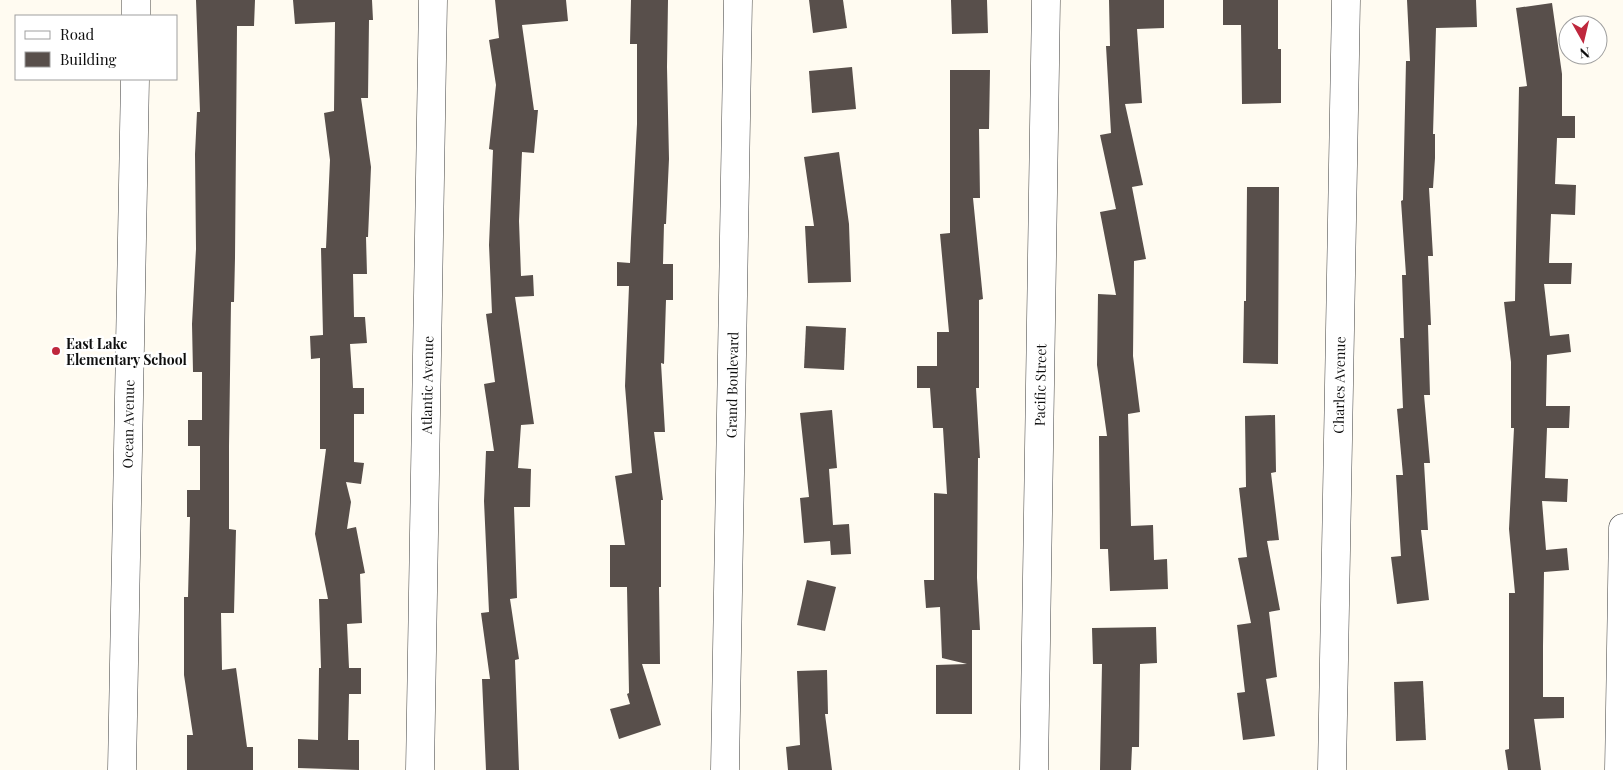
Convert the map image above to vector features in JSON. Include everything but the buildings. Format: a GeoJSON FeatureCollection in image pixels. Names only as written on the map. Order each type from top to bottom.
{"type":"FeatureCollection","features":[{"type":"Feature","properties":{"kind":"street"},"geometry":{"type":"LineString","coordinates":[[136,0],[136,15]]}},
{"type":"Feature","properties":{"kind":"street","name":"Atlantic Avenue"},"geometry":{"type":"LineString","coordinates":[[420,770],[433,0]]}},
{"type":"Feature","properties":{"kind":"street","name":"Grand Boulevard"},"geometry":{"type":"LineString","coordinates":[[725,770],[738,0]]}},
{"type":"Feature","properties":{"kind":"street","name":"Pacific Street"},"geometry":{"type":"LineString","coordinates":[[1034,770],[1046,0]]}},
{"type":"Feature","properties":{"kind":"street","name":"Charles Avenue"},"geometry":{"type":"LineString","coordinates":[[1332,770],[1346,0]]}},
{"type":"Feature","properties":{"kind":"street","name":"Ocean Avenue"},"geometry":{"type":"LineString","coordinates":[[122,770],[134,80]]}},
{"type":"Feature","properties":{"kind":"street"},"geometry":{"type":"LineString","coordinates":[[1619,770],[1623,528]]}},
{"type":"Feature","properties":{"kind":"place","name":"East Lake Elementary School"},"geometry":{"type":"Point","coordinates":[56,351]}}]}
